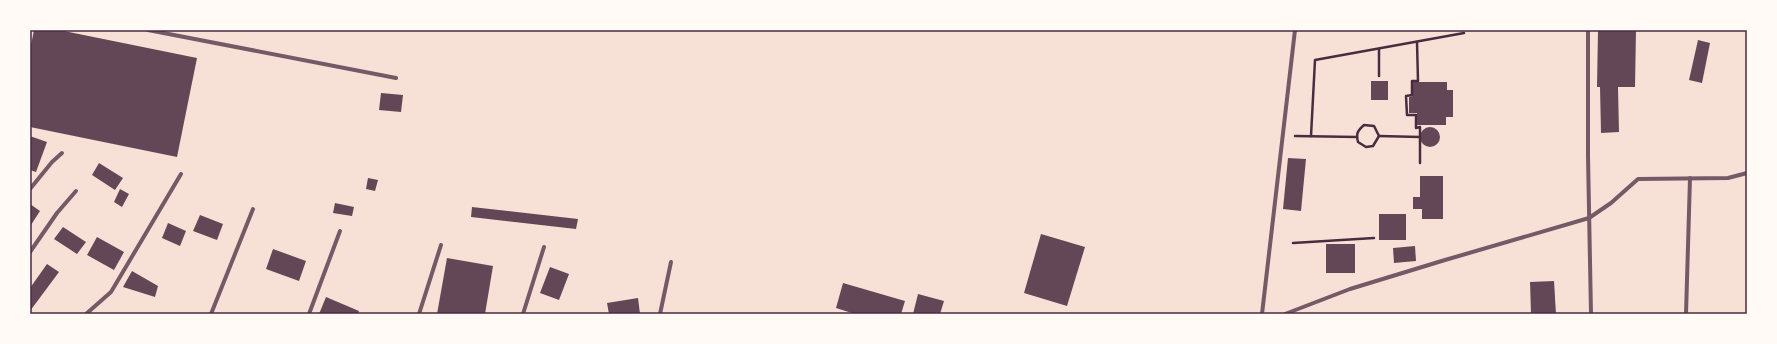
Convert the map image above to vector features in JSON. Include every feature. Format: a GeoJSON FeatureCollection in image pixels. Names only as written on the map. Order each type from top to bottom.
{"type":"FeatureCollection","features":[{"type":"Feature","properties":{"kind":"street"},"geometry":{"type":"LineString","coordinates":[[148,30],[396,78]]}},
{"type":"Feature","properties":{"kind":"street"},"geometry":{"type":"LineString","coordinates":[[1262,314],[1295,30]]}},
{"type":"Feature","properties":{"kind":"street"},"geometry":{"type":"LineString","coordinates":[[1588,30],[1591,314]]}},
{"type":"Feature","properties":{"kind":"street"},"geometry":{"type":"LineString","coordinates":[[30,189],[52,162],[62,153]]}},
{"type":"Feature","properties":{"kind":"street"},"geometry":{"type":"LineString","coordinates":[[1285,314],[1365,285],[1589,218],[1610,203],[1638,179],[1728,178],[1747,173]]}},
{"type":"Feature","properties":{"kind":"street"},"geometry":{"type":"LineString","coordinates":[[86,314],[111,292],[181,174]]}},
{"type":"Feature","properties":{"kind":"street"},"geometry":{"type":"LineString","coordinates":[[1686,314],[1690,178]]}},
{"type":"Feature","properties":{"kind":"street"},"geometry":{"type":"LineString","coordinates":[[30,252],[57,213],[76,191]]}},
{"type":"Feature","properties":{"kind":"street"},"geometry":{"type":"LineString","coordinates":[[211,314],[252,209]]}},
{"type":"Feature","properties":{"kind":"street"},"geometry":{"type":"LineString","coordinates":[[309,314],[340,231]]}},
{"type":"Feature","properties":{"kind":"street"},"geometry":{"type":"LineString","coordinates":[[419,314],[441,245]]}},
{"type":"Feature","properties":{"kind":"street"},"geometry":{"type":"LineString","coordinates":[[523,314],[544,247]]}},
{"type":"Feature","properties":{"kind":"street"},"geometry":{"type":"LineString","coordinates":[[660,314],[671,262]]}},
{"type":"Feature","properties":{"kind":"path"},"geometry":{"type":"LineString","coordinates":[[1311,136],[1315,60],[1464,33]]}},
{"type":"Feature","properties":{"kind":"path"},"geometry":{"type":"LineString","coordinates":[[1417,42],[1418,81],[1412,81],[1412,96],[1406,96],[1407,115],[1416,115],[1416,128],[1420,127],[1420,163]]}},
{"type":"Feature","properties":{"kind":"path"},"geometry":{"type":"LineString","coordinates":[[1379,49],[1379,76]]}},
{"type":"Feature","properties":{"kind":"path"},"geometry":{"type":"LineString","coordinates":[[1364,125],[1374,126],[1379,136],[1374,146],[1366,147],[1358,142],[1356,136],[1358,130],[1364,125]]}},
{"type":"Feature","properties":{"kind":"path"},"geometry":{"type":"LineString","coordinates":[[1295,136],[1356,136]]}},
{"type":"Feature","properties":{"kind":"path"},"geometry":{"type":"LineString","coordinates":[[1379,136],[1420,136]]}},
{"type":"Feature","properties":{"kind":"path"},"geometry":{"type":"LineString","coordinates":[[1293,243],[1374,238]]}},
{"type":"Feature","properties":{"kind":"building"},"geometry":{"type":"Polygon","coordinates":[[[34,30],[59,30],[197,58],[177,157],[30,127],[30,50],[34,30]]]}},
{"type":"Feature","properties":{"kind":"building"},"geometry":{"type":"Polygon","coordinates":[[[1598,30],[1636,30],[1635,87],[1618,87],[1619,132],[1601,133],[1600,87],[1597,87],[1598,30]]]}},
{"type":"Feature","properties":{"kind":"building"},"geometry":{"type":"Polygon","coordinates":[[[1698,40],[1710,43],[1702,83],[1689,80],[1698,40]]]}},
{"type":"Feature","properties":{"kind":"building"},"geometry":{"type":"Polygon","coordinates":[[[1371,81],[1388,81],[1388,100],[1371,100],[1371,81]]]}},
{"type":"Feature","properties":{"kind":"building"},"geometry":{"type":"Polygon","coordinates":[[[1413,82],[1447,82],[1447,90],[1453,90],[1453,117],[1446,117],[1446,125],[1417,125],[1417,113],[1409,113],[1409,97],[1413,96],[1413,82]]]}},
{"type":"Feature","properties":{"kind":"building"},"geometry":{"type":"Polygon","coordinates":[[[381,93],[403,95],[401,112],[379,110],[381,93]]]}},
{"type":"Feature","properties":{"kind":"building"},"geometry":{"type":"Polygon","coordinates":[[[1430,127],[1437,130],[1440,137],[1437,144],[1430,147],[1423,144],[1420,137],[1423,130],[1430,127]]]}},
{"type":"Feature","properties":{"kind":"building"},"geometry":{"type":"Polygon","coordinates":[[[30,136],[47,142],[36,172],[30,170],[30,136]]]}},
{"type":"Feature","properties":{"kind":"building"},"geometry":{"type":"Polygon","coordinates":[[[1288,158],[1306,159],[1301,211],[1283,209],[1288,158]]]}},
{"type":"Feature","properties":{"kind":"building"},"geometry":{"type":"Polygon","coordinates":[[[99,163],[123,178],[115,190],[92,175],[99,163]]]}},
{"type":"Feature","properties":{"kind":"building"},"geometry":{"type":"Polygon","coordinates":[[[1420,176],[1443,176],[1443,219],[1422,219],[1422,209],[1413,209],[1413,197],[1420,197],[1420,176]]]}},
{"type":"Feature","properties":{"kind":"building"},"geometry":{"type":"Polygon","coordinates":[[[368,178],[378,180],[375,191],[366,189],[368,178]]]}},
{"type":"Feature","properties":{"kind":"building"},"geometry":{"type":"Polygon","coordinates":[[[120,189],[129,194],[122,207],[114,202],[120,189]]]}},
{"type":"Feature","properties":{"kind":"building"},"geometry":{"type":"Polygon","coordinates":[[[335,203],[354,207],[352,216],[333,213],[335,203]]]}},
{"type":"Feature","properties":{"kind":"building"},"geometry":{"type":"Polygon","coordinates":[[[30,204],[40,211],[31,225],[30,224],[30,204]]]}},
{"type":"Feature","properties":{"kind":"building"},"geometry":{"type":"Polygon","coordinates":[[[472,207],[578,219],[576,229],[471,217],[472,207]]]}},
{"type":"Feature","properties":{"kind":"building"},"geometry":{"type":"Polygon","coordinates":[[[1379,214],[1406,214],[1406,240],[1379,240],[1379,214]]]}},
{"type":"Feature","properties":{"kind":"building"},"geometry":{"type":"Polygon","coordinates":[[[200,215],[223,224],[217,240],[193,231],[200,215]]]}},
{"type":"Feature","properties":{"kind":"building"},"geometry":{"type":"Polygon","coordinates":[[[168,223],[186,231],[180,246],[162,238],[168,223]]]}},
{"type":"Feature","properties":{"kind":"building"},"geometry":{"type":"Polygon","coordinates":[[[63,227],[86,242],[77,254],[54,239],[63,227]]]}},
{"type":"Feature","properties":{"kind":"building"},"geometry":{"type":"Polygon","coordinates":[[[1041,234],[1085,247],[1067,306],[1024,293],[1041,234]]]}},
{"type":"Feature","properties":{"kind":"building"},"geometry":{"type":"Polygon","coordinates":[[[97,237],[124,252],[114,270],[87,255],[97,237]]]}},
{"type":"Feature","properties":{"kind":"building"},"geometry":{"type":"Polygon","coordinates":[[[1326,244],[1355,244],[1355,273],[1326,273],[1326,244]]]}},
{"type":"Feature","properties":{"kind":"building"},"geometry":{"type":"Polygon","coordinates":[[[1415,246],[1416,261],[1394,263],[1393,248],[1415,246]]]}},
{"type":"Feature","properties":{"kind":"building"},"geometry":{"type":"Polygon","coordinates":[[[273,249],[306,261],[299,281],[266,269],[273,249]]]}},
{"type":"Feature","properties":{"kind":"building"},"geometry":{"type":"Polygon","coordinates":[[[447,258],[493,266],[485,314],[437,314],[447,258]]]}},
{"type":"Feature","properties":{"kind":"building"},"geometry":{"type":"Polygon","coordinates":[[[47,264],[59,272],[30,311],[30,288],[47,264]]]}},
{"type":"Feature","properties":{"kind":"building"},"geometry":{"type":"Polygon","coordinates":[[[550,267],[569,274],[559,300],[540,293],[550,267]]]}},
{"type":"Feature","properties":{"kind":"building"},"geometry":{"type":"Polygon","coordinates":[[[132,271],[158,286],[155,297],[123,287],[132,271]]]}},
{"type":"Feature","properties":{"kind":"building"},"geometry":{"type":"Polygon","coordinates":[[[1554,281],[1556,314],[1531,314],[1530,282],[1554,281]]]}},
{"type":"Feature","properties":{"kind":"building"},"geometry":{"type":"Polygon","coordinates":[[[843,283],[905,301],[901,314],[855,314],[836,308],[843,283]]]}},
{"type":"Feature","properties":{"kind":"building"},"geometry":{"type":"Polygon","coordinates":[[[918,294],[944,301],[940,314],[913,314],[918,294]]]}},
{"type":"Feature","properties":{"kind":"building"},"geometry":{"type":"Polygon","coordinates":[[[326,297],[359,311],[358,314],[319,314],[326,297]]]}},
{"type":"Feature","properties":{"kind":"building"},"geometry":{"type":"Polygon","coordinates":[[[638,298],[640,314],[609,314],[607,303],[638,298]]]}}]}
